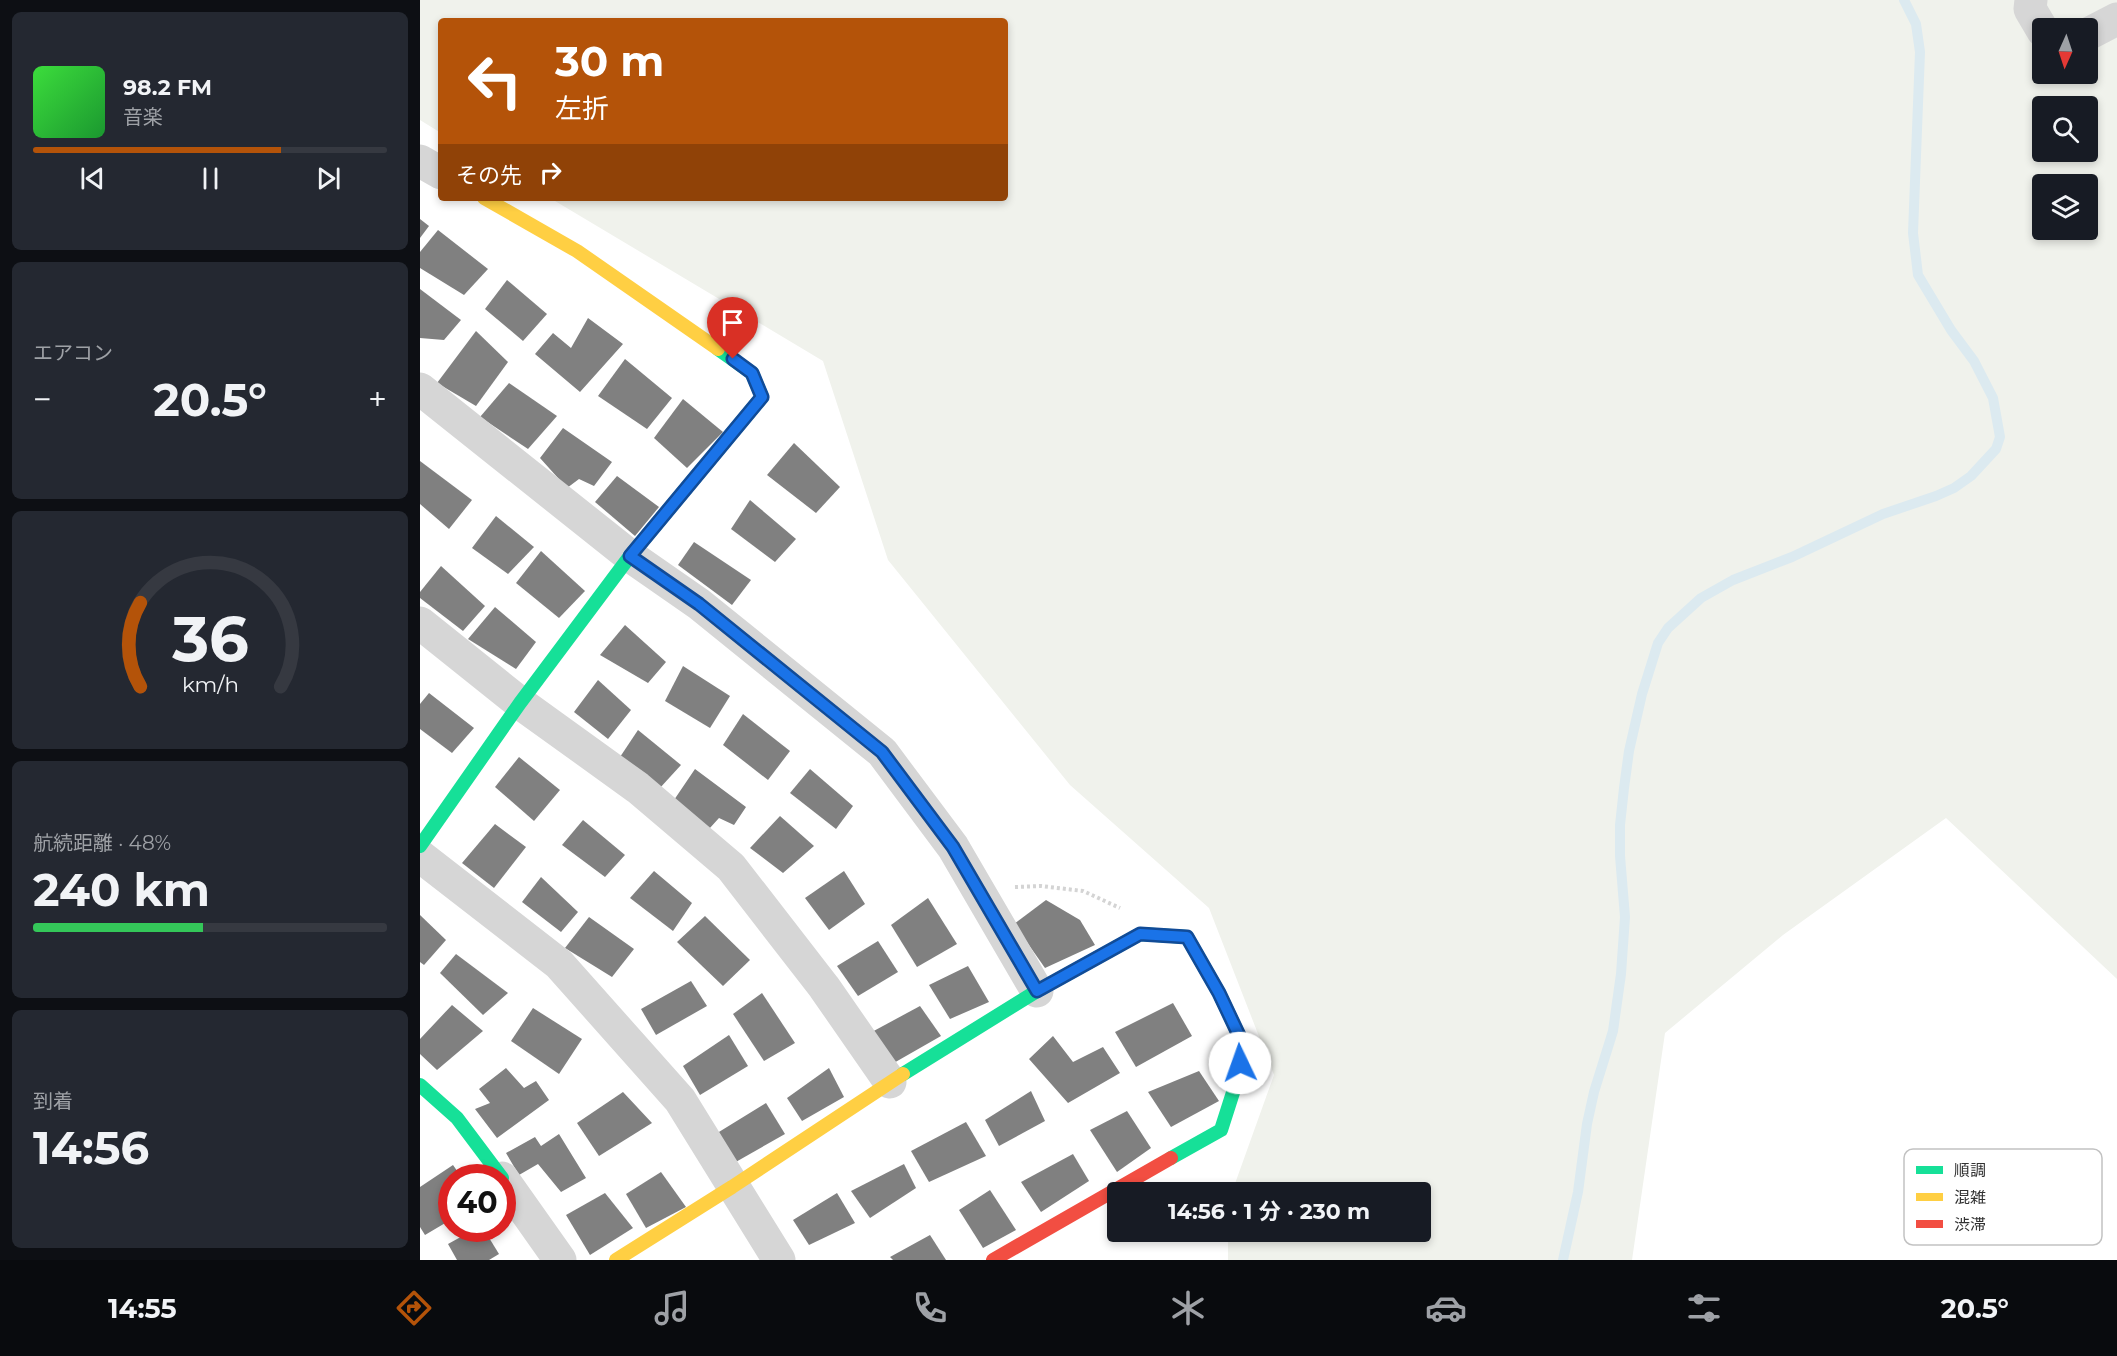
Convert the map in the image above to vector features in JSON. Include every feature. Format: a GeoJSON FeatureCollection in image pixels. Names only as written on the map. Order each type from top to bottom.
{"type":"FeatureCollection","features":[{"type":"Feature","properties":{"kind":"street"},"geometry":{"type":"LineString","coordinates":[[2031,0],[2030,9],[2035,18]]}},
{"type":"Feature","properties":{"kind":"street"},"geometry":{"type":"LineString","coordinates":[[2098,29],[2117,20]]}},
{"type":"Feature","properties":{"kind":"street"},"geometry":{"type":"LineString","coordinates":[[420,161],[438,171]]}},
{"type":"Feature","properties":{"kind":"street"},"geometry":{"type":"LineString","coordinates":[[420,846],[520,704],[630,556],[762,397],[752,373],[577,251],[489,201]]}},
{"type":"Feature","properties":{"kind":"street"},"geometry":{"type":"LineString","coordinates":[[420,389],[630,556],[699,604],[882,752],[953,847],[1037,991]]}},
{"type":"Feature","properties":{"kind":"street"},"geometry":{"type":"LineString","coordinates":[[420,623],[520,704],[638,788],[731,867],[824,987],[890,1082]]}},
{"type":"Feature","properties":{"kind":"street"},"geometry":{"type":"LineString","coordinates":[[420,856],[559,964],[680,1100],[779,1260]]}},
{"type":"Feature","properties":{"kind":"street"},"geometry":{"type":"LineString","coordinates":[[616,1260],[732,1187],[890,1082],[1037,991],[1140,934],[1187,937],[1219,993],[1244,1046],[1237,1080],[1221,1130],[993,1260]]}},
{"type":"Feature","properties":{"kind":"street"},"geometry":{"type":"LineString","coordinates":[[420,1085],[457,1118],[492,1164]]}},
{"type":"Feature","properties":{"kind":"street"},"geometry":{"type":"LineString","coordinates":[[516,1198],[560,1260]]}},
{"type":"Feature","properties":{"kind":"path"},"geometry":{"type":"LineString","coordinates":[[978,889],[1041,886],[1083,891],[1145,919],[1164,935]]}},
{"type":"Feature","properties":{"kind":"shaded area"},"geometry":{"type":"Polygon","coordinates":[[[420,0],[2117,0],[2117,979],[1946,818],[1783,935],[1665,1033],[1632,1260],[1228,1260],[1228,1242],[1431,1242],[1431,1182],[1236,1182],[1274,1075],[1209,908],[1070,785],[888,560],[823,361],[555,201],[1008,201],[1008,18],[438,18],[438,131],[420,120],[420,0]]]}},
{"type":"Feature","properties":{"kind":"building"},"geometry":{"type":"Polygon","coordinates":[[[420,219],[429,226],[420,238],[420,219]]]}},
{"type":"Feature","properties":{"kind":"building"},"geometry":{"type":"Polygon","coordinates":[[[438,230],[488,269],[464,295],[420,268],[420,252],[438,230]]]}},
{"type":"Feature","properties":{"kind":"building"},"geometry":{"type":"Polygon","coordinates":[[[507,280],[547,314],[523,341],[485,309],[507,280]]]}},
{"type":"Feature","properties":{"kind":"building"},"geometry":{"type":"Polygon","coordinates":[[[420,289],[461,320],[444,340],[420,338],[420,289]]]}},
{"type":"Feature","properties":{"kind":"building"},"geometry":{"type":"Polygon","coordinates":[[[588,318],[623,344],[580,392],[535,354],[553,333],[571,348],[588,318]]]}},
{"type":"Feature","properties":{"kind":"building"},"geometry":{"type":"Polygon","coordinates":[[[476,331],[508,362],[476,406],[437,383],[476,331]]]}},
{"type":"Feature","properties":{"kind":"building"},"geometry":{"type":"Polygon","coordinates":[[[625,359],[672,398],[647,429],[598,396],[625,359]]]}},
{"type":"Feature","properties":{"kind":"building"},"geometry":{"type":"Polygon","coordinates":[[[509,383],[557,416],[528,449],[480,417],[509,383]]]}},
{"type":"Feature","properties":{"kind":"building"},"geometry":{"type":"Polygon","coordinates":[[[683,399],[723,432],[687,468],[654,438],[683,399]]]}},
{"type":"Feature","properties":{"kind":"building"},"geometry":{"type":"Polygon","coordinates":[[[563,428],[612,462],[594,486],[579,479],[567,488],[540,458],[563,428]]]}},
{"type":"Feature","properties":{"kind":"building"},"geometry":{"type":"Polygon","coordinates":[[[794,443],[840,487],[816,513],[767,475],[794,443]]]}},
{"type":"Feature","properties":{"kind":"building"},"geometry":{"type":"Polygon","coordinates":[[[420,461],[472,500],[449,529],[420,504],[420,461]]]}},
{"type":"Feature","properties":{"kind":"building"},"geometry":{"type":"Polygon","coordinates":[[[617,476],[659,507],[635,536],[595,502],[617,476]]]}},
{"type":"Feature","properties":{"kind":"building"},"geometry":{"type":"Polygon","coordinates":[[[750,500],[796,539],[775,562],[731,529],[750,500]]]}},
{"type":"Feature","properties":{"kind":"building"},"geometry":{"type":"Polygon","coordinates":[[[496,516],[534,547],[508,574],[472,548],[496,516]]]}},
{"type":"Feature","properties":{"kind":"building"},"geometry":{"type":"Polygon","coordinates":[[[694,542],[751,580],[732,605],[678,565],[694,542]]]}},
{"type":"Feature","properties":{"kind":"building"},"geometry":{"type":"Polygon","coordinates":[[[541,551],[585,591],[559,618],[516,583],[541,551]]]}},
{"type":"Feature","properties":{"kind":"building"},"geometry":{"type":"Polygon","coordinates":[[[441,566],[485,606],[463,631],[420,598],[420,592],[441,566]]]}},
{"type":"Feature","properties":{"kind":"building"},"geometry":{"type":"Polygon","coordinates":[[[495,607],[536,642],[516,669],[468,639],[495,607]]]}},
{"type":"Feature","properties":{"kind":"building"},"geometry":{"type":"Polygon","coordinates":[[[625,625],[666,662],[648,683],[600,655],[625,625]]]}},
{"type":"Feature","properties":{"kind":"building"},"geometry":{"type":"Polygon","coordinates":[[[683,666],[730,696],[710,728],[665,701],[683,666]]]}},
{"type":"Feature","properties":{"kind":"building"},"geometry":{"type":"Polygon","coordinates":[[[598,680],[631,710],[608,739],[574,712],[598,680]]]}},
{"type":"Feature","properties":{"kind":"building"},"geometry":{"type":"Polygon","coordinates":[[[429,693],[474,728],[452,753],[420,729],[420,704],[429,693]]]}},
{"type":"Feature","properties":{"kind":"building"},"geometry":{"type":"Polygon","coordinates":[[[743,714],[790,751],[768,780],[723,745],[743,714]]]}},
{"type":"Feature","properties":{"kind":"building"},"geometry":{"type":"Polygon","coordinates":[[[638,730],[681,765],[659,789],[618,760],[638,730]]]}},
{"type":"Feature","properties":{"kind":"building"},"geometry":{"type":"Polygon","coordinates":[[[519,757],[560,790],[534,821],[495,787],[519,757]]]}},
{"type":"Feature","properties":{"kind":"building"},"geometry":{"type":"Polygon","coordinates":[[[695,769],[746,807],[734,825],[719,818],[709,829],[674,800],[695,769]]]}},
{"type":"Feature","properties":{"kind":"building"},"geometry":{"type":"Polygon","coordinates":[[[810,769],[853,806],[836,829],[790,793],[810,769]]]}},
{"type":"Feature","properties":{"kind":"building"},"geometry":{"type":"Polygon","coordinates":[[[780,816],[814,846],[783,873],[750,848],[780,816]]]}},
{"type":"Feature","properties":{"kind":"building"},"geometry":{"type":"Polygon","coordinates":[[[583,820],[625,855],[605,877],[562,845],[583,820]]]}},
{"type":"Feature","properties":{"kind":"building"},"geometry":{"type":"Polygon","coordinates":[[[495,824],[526,847],[494,888],[462,863],[495,824]]]}},
{"type":"Feature","properties":{"kind":"building"},"geometry":{"type":"Polygon","coordinates":[[[654,871],[692,903],[673,931],[630,898],[654,871]]]}},
{"type":"Feature","properties":{"kind":"building"},"geometry":{"type":"Polygon","coordinates":[[[844,871],[865,904],[829,930],[805,898],[844,871]]]}},
{"type":"Feature","properties":{"kind":"building"},"geometry":{"type":"Polygon","coordinates":[[[541,877],[578,912],[561,932],[522,902],[541,877]]]}},
{"type":"Feature","properties":{"kind":"building"},"geometry":{"type":"Polygon","coordinates":[[[928,898],[957,944],[917,967],[891,925],[928,898]]]}},
{"type":"Feature","properties":{"kind":"building"},"geometry":{"type":"Polygon","coordinates":[[[1046,900],[1080,920],[1095,945],[1045,968],[1014,924],[1046,900]]]}},
{"type":"Feature","properties":{"kind":"building"},"geometry":{"type":"Polygon","coordinates":[[[420,915],[446,940],[424,965],[420,962],[420,915]]]}},
{"type":"Feature","properties":{"kind":"building"},"geometry":{"type":"Polygon","coordinates":[[[705,916],[750,960],[723,986],[677,942],[705,916]]]}},
{"type":"Feature","properties":{"kind":"building"},"geometry":{"type":"Polygon","coordinates":[[[589,917],[634,949],[612,977],[565,948],[589,917]]]}},
{"type":"Feature","properties":{"kind":"building"},"geometry":{"type":"Polygon","coordinates":[[[878,941],[898,972],[858,996],[837,966],[878,941]]]}},
{"type":"Feature","properties":{"kind":"building"},"geometry":{"type":"Polygon","coordinates":[[[456,954],[508,993],[483,1015],[440,973],[456,954]]]}},
{"type":"Feature","properties":{"kind":"building"},"geometry":{"type":"Polygon","coordinates":[[[968,966],[989,1002],[950,1019],[929,985],[968,966]]]}},
{"type":"Feature","properties":{"kind":"building"},"geometry":{"type":"Polygon","coordinates":[[[691,981],[707,1006],[656,1035],[641,1009],[691,981]]]}},
{"type":"Feature","properties":{"kind":"building"},"geometry":{"type":"Polygon","coordinates":[[[762,993],[795,1043],[764,1061],[733,1014],[762,993]]]}},
{"type":"Feature","properties":{"kind":"building"},"geometry":{"type":"Polygon","coordinates":[[[1173,1003],[1192,1036],[1136,1067],[1115,1032],[1173,1003]]]}},
{"type":"Feature","properties":{"kind":"building"},"geometry":{"type":"Polygon","coordinates":[[[452,1005],[483,1031],[437,1070],[420,1054],[420,1039],[452,1005]]]}},
{"type":"Feature","properties":{"kind":"building"},"geometry":{"type":"Polygon","coordinates":[[[920,1006],[941,1036],[892,1064],[870,1033],[920,1006]]]}},
{"type":"Feature","properties":{"kind":"building"},"geometry":{"type":"Polygon","coordinates":[[[533,1008],[582,1039],[559,1074],[511,1041],[533,1008]]]}},
{"type":"Feature","properties":{"kind":"building"},"geometry":{"type":"Polygon","coordinates":[[[729,1035],[748,1066],[700,1095],[683,1066],[729,1035]]]}},
{"type":"Feature","properties":{"kind":"building"},"geometry":{"type":"Polygon","coordinates":[[[1053,1036],[1073,1062],[1103,1047],[1120,1073],[1068,1103],[1029,1059],[1053,1036]]]}},
{"type":"Feature","properties":{"kind":"building"},"geometry":{"type":"Polygon","coordinates":[[[506,1068],[524,1088],[536,1081],[549,1100],[497,1138],[475,1109],[490,1103],[479,1089],[506,1068]]]}},
{"type":"Feature","properties":{"kind":"building"},"geometry":{"type":"Polygon","coordinates":[[[829,1068],[844,1097],[802,1121],[787,1098],[829,1068]]]}},
{"type":"Feature","properties":{"kind":"building"},"geometry":{"type":"Polygon","coordinates":[[[1199,1071],[1219,1101],[1171,1127],[1148,1092],[1199,1071]]]}},
{"type":"Feature","properties":{"kind":"building"},"geometry":{"type":"Polygon","coordinates":[[[1031,1091],[1045,1121],[999,1146],[985,1120],[1031,1091]]]}},
{"type":"Feature","properties":{"kind":"building"},"geometry":{"type":"Polygon","coordinates":[[[623,1092],[652,1123],[599,1156],[577,1123],[623,1092]]]}},
{"type":"Feature","properties":{"kind":"building"},"geometry":{"type":"Polygon","coordinates":[[[766,1103],[785,1134],[734,1163],[714,1135],[766,1103]]]}},
{"type":"Feature","properties":{"kind":"building"},"geometry":{"type":"Polygon","coordinates":[[[1127,1111],[1151,1148],[1117,1172],[1090,1130],[1127,1111]]]}},
{"type":"Feature","properties":{"kind":"building"},"geometry":{"type":"Polygon","coordinates":[[[966,1122],[986,1156],[929,1182],[911,1151],[966,1122]]]}},
{"type":"Feature","properties":{"kind":"building"},"geometry":{"type":"Polygon","coordinates":[[[559,1134],[586,1178],[561,1192],[538,1164],[519,1175],[516,1164],[512,1164],[506,1153],[535,1137],[541,1146],[559,1134]]]}},
{"type":"Feature","properties":{"kind":"building"},"geometry":{"type":"Polygon","coordinates":[[[1073,1154],[1089,1181],[1041,1212],[1021,1182],[1073,1154]]]}},
{"type":"Feature","properties":{"kind":"building"},"geometry":{"type":"Polygon","coordinates":[[[904,1164],[916,1188],[870,1218],[851,1191],[904,1164]]]}},
{"type":"Feature","properties":{"kind":"building"},"geometry":{"type":"Polygon","coordinates":[[[661,1172],[686,1207],[646,1228],[626,1194],[661,1172]]]}},
{"type":"Feature","properties":{"kind":"building"},"geometry":{"type":"Polygon","coordinates":[[[438,1175],[438,1227],[425,1235],[420,1227],[420,1187],[438,1175]]]}},
{"type":"Feature","properties":{"kind":"building"},"geometry":{"type":"Polygon","coordinates":[[[990,1190],[1016,1230],[983,1248],[959,1210],[990,1190]]]}},
{"type":"Feature","properties":{"kind":"building"},"geometry":{"type":"Polygon","coordinates":[[[605,1193],[633,1228],[590,1255],[566,1215],[605,1193]]]}},
{"type":"Feature","properties":{"kind":"building"},"geometry":{"type":"Polygon","coordinates":[[[837,1193],[855,1223],[809,1245],[793,1220],[837,1193]]]}},
{"type":"Feature","properties":{"kind":"building"},"geometry":{"type":"Polygon","coordinates":[[[930,1235],[946,1260],[893,1260],[890,1257],[930,1235]]]}},
{"type":"Feature","properties":{"kind":"building"},"geometry":{"type":"Polygon","coordinates":[[[452,1242],[492,1242],[499,1254],[489,1260],[457,1260],[448,1244],[452,1242]]]}},
{"type":"Feature","properties":{"kind":"waterway"},"geometry":{"type":"LineString","coordinates":[[1563,1260],[1578,1192],[1587,1124],[1594,1092],[1613,1031],[1621,974],[1625,917],[1620,856],[1620,825],[1624,788],[1629,751],[1642,694],[1658,643],[1668,628],[1701,598],[1733,580],[1792,557],[1883,514],[1954,488],[1971,476],[1996,449],[2000,437],[1993,398],[1974,361],[1951,330],[1918,275],[1913,233],[1920,52],[1916,24],[1904,0]]}},
{"type":"Feature","properties":{"kind":"traffic: fast"},"geometry":{"type":"LineString","coordinates":[[420,846],[520,703],[630,556],[762,397],[752,373],[718,349]]}},
{"type":"Feature","properties":{"kind":"traffic: fast"},"geometry":{"type":"LineString","coordinates":[[903,1074],[1037,991],[1140,934],[1187,937],[1219,993],[1244,1046],[1237,1080],[1221,1130],[1171,1158]]}},
{"type":"Feature","properties":{"kind":"traffic: fast"},"geometry":{"type":"LineString","coordinates":[[420,1085],[457,1118],[492,1164]]}},
{"type":"Feature","properties":{"kind":"traffic: slow"},"geometry":{"type":"LineString","coordinates":[[489,201],[577,251],[718,349]]}},
{"type":"Feature","properties":{"kind":"traffic: slow"},"geometry":{"type":"LineString","coordinates":[[616,1260],[732,1187],[903,1074]]}},
{"type":"Feature","properties":{"kind":"traffic: jam"},"geometry":{"type":"LineString","coordinates":[[993,1260],[1171,1158]]}},
{"type":"Feature","properties":{"kind":"route"},"geometry":{"type":"LineString","coordinates":[[733,359],[752,373],[762,397],[630,556],[699,604],[882,752],[953,847],[1037,991],[1140,934],[1187,937],[1219,993],[1244,1046],[1240,1063]]}}]}
